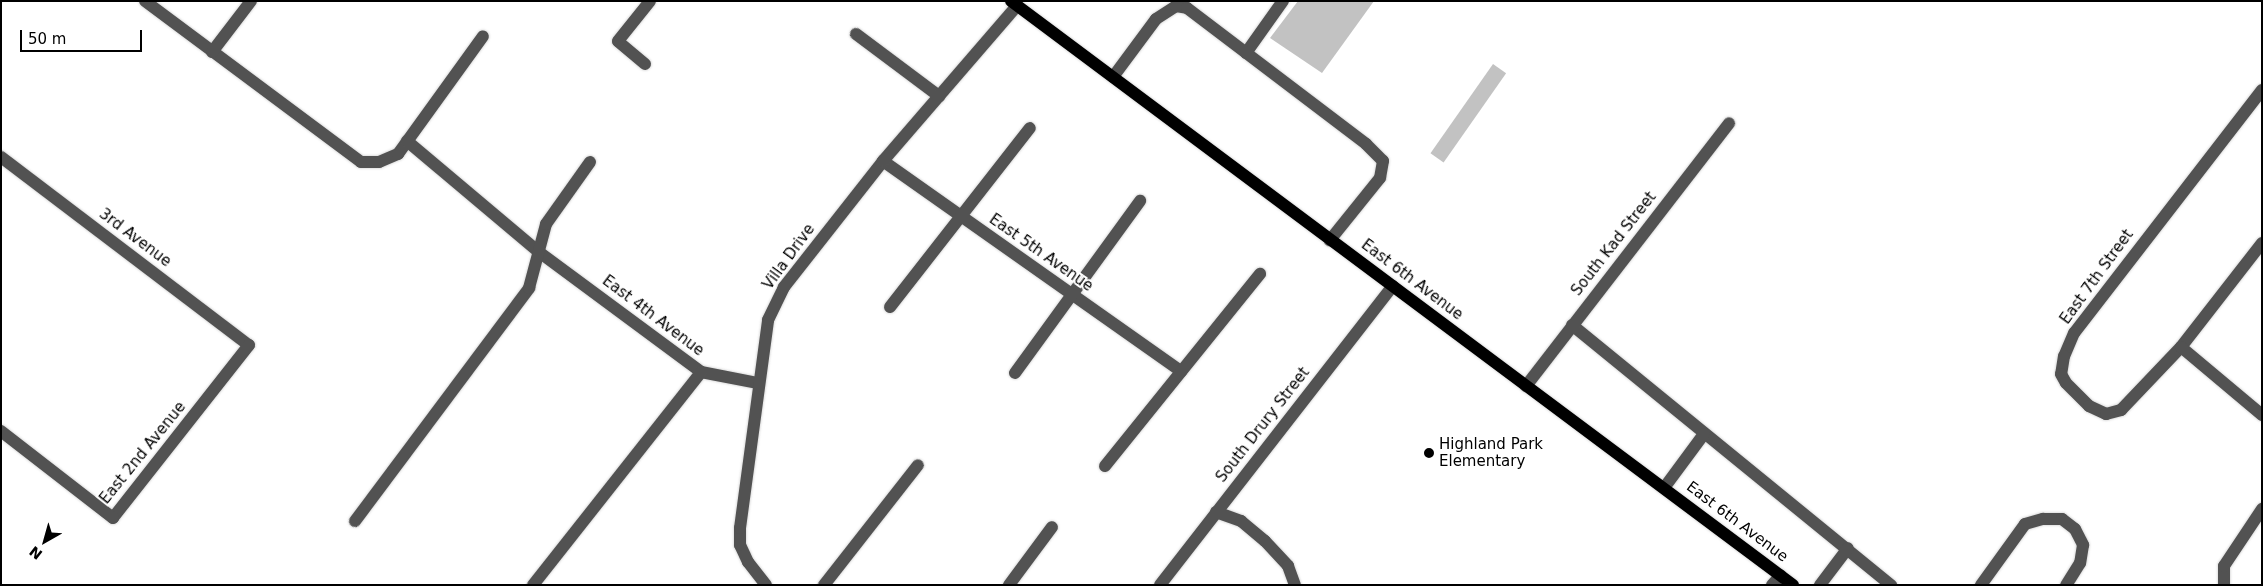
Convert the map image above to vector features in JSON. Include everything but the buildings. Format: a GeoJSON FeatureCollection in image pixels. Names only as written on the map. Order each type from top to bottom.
{"type":"FeatureCollection","features":[{"type":"Feature","properties":{"kind":"main road","name":"East 6th Avenue"},"geometry":{"type":"LineString","coordinates":[[1014,4],[1664,488],[1776,580],[1794,585]]}},
{"type":"Feature","properties":{"kind":"street"},"geometry":{"type":"LineString","coordinates":[[145,1],[361,162],[379,162],[398,154],[483,36]]}},
{"type":"Feature","properties":{"kind":"street"},"geometry":{"type":"LineString","coordinates":[[212,52],[251,1]]}},
{"type":"Feature","properties":{"kind":"street"},"geometry":{"type":"LineString","coordinates":[[645,64],[618,41],[650,1]]}},
{"type":"Feature","properties":{"kind":"street"},"geometry":{"type":"LineString","coordinates":[[1246,53],[1283,1]]}},
{"type":"Feature","properties":{"kind":"street","name":"Villa Drive"},"geometry":{"type":"LineString","coordinates":[[766,585],[748,562],[740,545],[757,383],[768,320],[784,287],[882,161],[939,96],[1014,4]]}},
{"type":"Feature","properties":{"kind":"street"},"geometry":{"type":"LineString","coordinates":[[1113,77],[1156,19],[1176,6],[1187,8],[1366,144],[1383,161],[1380,178],[1330,240]]}},
{"type":"Feature","properties":{"kind":"street"},"geometry":{"type":"LineString","coordinates":[[856,34],[939,96]]}},
{"type":"Feature","properties":{"kind":"street","name":"East 7th Street"},"geometry":{"type":"LineString","coordinates":[[2262,90],[2074,333],[2064,356],[2061,374],[2089,406],[2106,414],[2121,410],[2181,347],[2262,242]]}},
{"type":"Feature","properties":{"kind":"street","name":"South Kad Street"},"geometry":{"type":"LineString","coordinates":[[1526,386],[1729,124]]}},
{"type":"Feature","properties":{"kind":"street"},"geometry":{"type":"LineString","coordinates":[[890,307],[1030,128]]}},
{"type":"Feature","properties":{"kind":"street","name":"East 4th Avenue"},"geometry":{"type":"LineString","coordinates":[[407,141],[539,252],[701,372],[757,383]]}},
{"type":"Feature","properties":{"kind":"street","name":"3rd Avenue"},"geometry":{"type":"LineString","coordinates":[[1,157],[249,345]]}},
{"type":"Feature","properties":{"kind":"street","name":"East 5th Avenue"},"geometry":{"type":"LineString","coordinates":[[882,161],[1182,371]]}},
{"type":"Feature","properties":{"kind":"street"},"geometry":{"type":"LineString","coordinates":[[355,521],[529,288],[546,224],[590,162]]}},
{"type":"Feature","properties":{"kind":"street"},"geometry":{"type":"LineString","coordinates":[[1016,373],[1140,201]]}},
{"type":"Feature","properties":{"kind":"street"},"geometry":{"type":"LineString","coordinates":[[1105,466],[1260,274]]}},
{"type":"Feature","properties":{"kind":"street","name":"South Drury Street"},"geometry":{"type":"LineString","coordinates":[[1160,585],[1393,286]]}},
{"type":"Feature","properties":{"kind":"street"},"geometry":{"type":"LineString","coordinates":[[1572,325],[1892,585]]}},
{"type":"Feature","properties":{"kind":"street","name":"East 2nd Avenue"},"geometry":{"type":"LineString","coordinates":[[1,431],[112,518],[249,345]]}},
{"type":"Feature","properties":{"kind":"street"},"geometry":{"type":"LineString","coordinates":[[2181,347],[2262,415]]}},
{"type":"Feature","properties":{"kind":"street"},"geometry":{"type":"LineString","coordinates":[[533,585],[701,372]]}},
{"type":"Feature","properties":{"kind":"street"},"geometry":{"type":"LineString","coordinates":[[1664,488],[1704,434]]}},
{"type":"Feature","properties":{"kind":"street"},"geometry":{"type":"LineString","coordinates":[[824,585],[918,465]]}},
{"type":"Feature","properties":{"kind":"street"},"geometry":{"type":"LineString","coordinates":[[2224,585],[2224,566],[2262,509]]}},
{"type":"Feature","properties":{"kind":"street"},"geometry":{"type":"LineString","coordinates":[[1216,512],[1241,521],[1265,541],[1288,566],[1296,585]]}},
{"type":"Feature","properties":{"kind":"street"},"geometry":{"type":"LineString","coordinates":[[1981,585],[2024,524],[2043,519],[2062,520],[2074,529],[2083,545],[2080,563],[2066,585]]}},
{"type":"Feature","properties":{"kind":"street"},"geometry":{"type":"LineString","coordinates":[[1009,585],[1052,527]]}},
{"type":"Feature","properties":{"kind":"street"},"geometry":{"type":"LineString","coordinates":[[1820,585],[1848,548]]}},
{"type":"Feature","properties":{"kind":"place","name":"Highland Park Elementary"},"geometry":{"type":"Point","coordinates":[1429,453]}}]}
